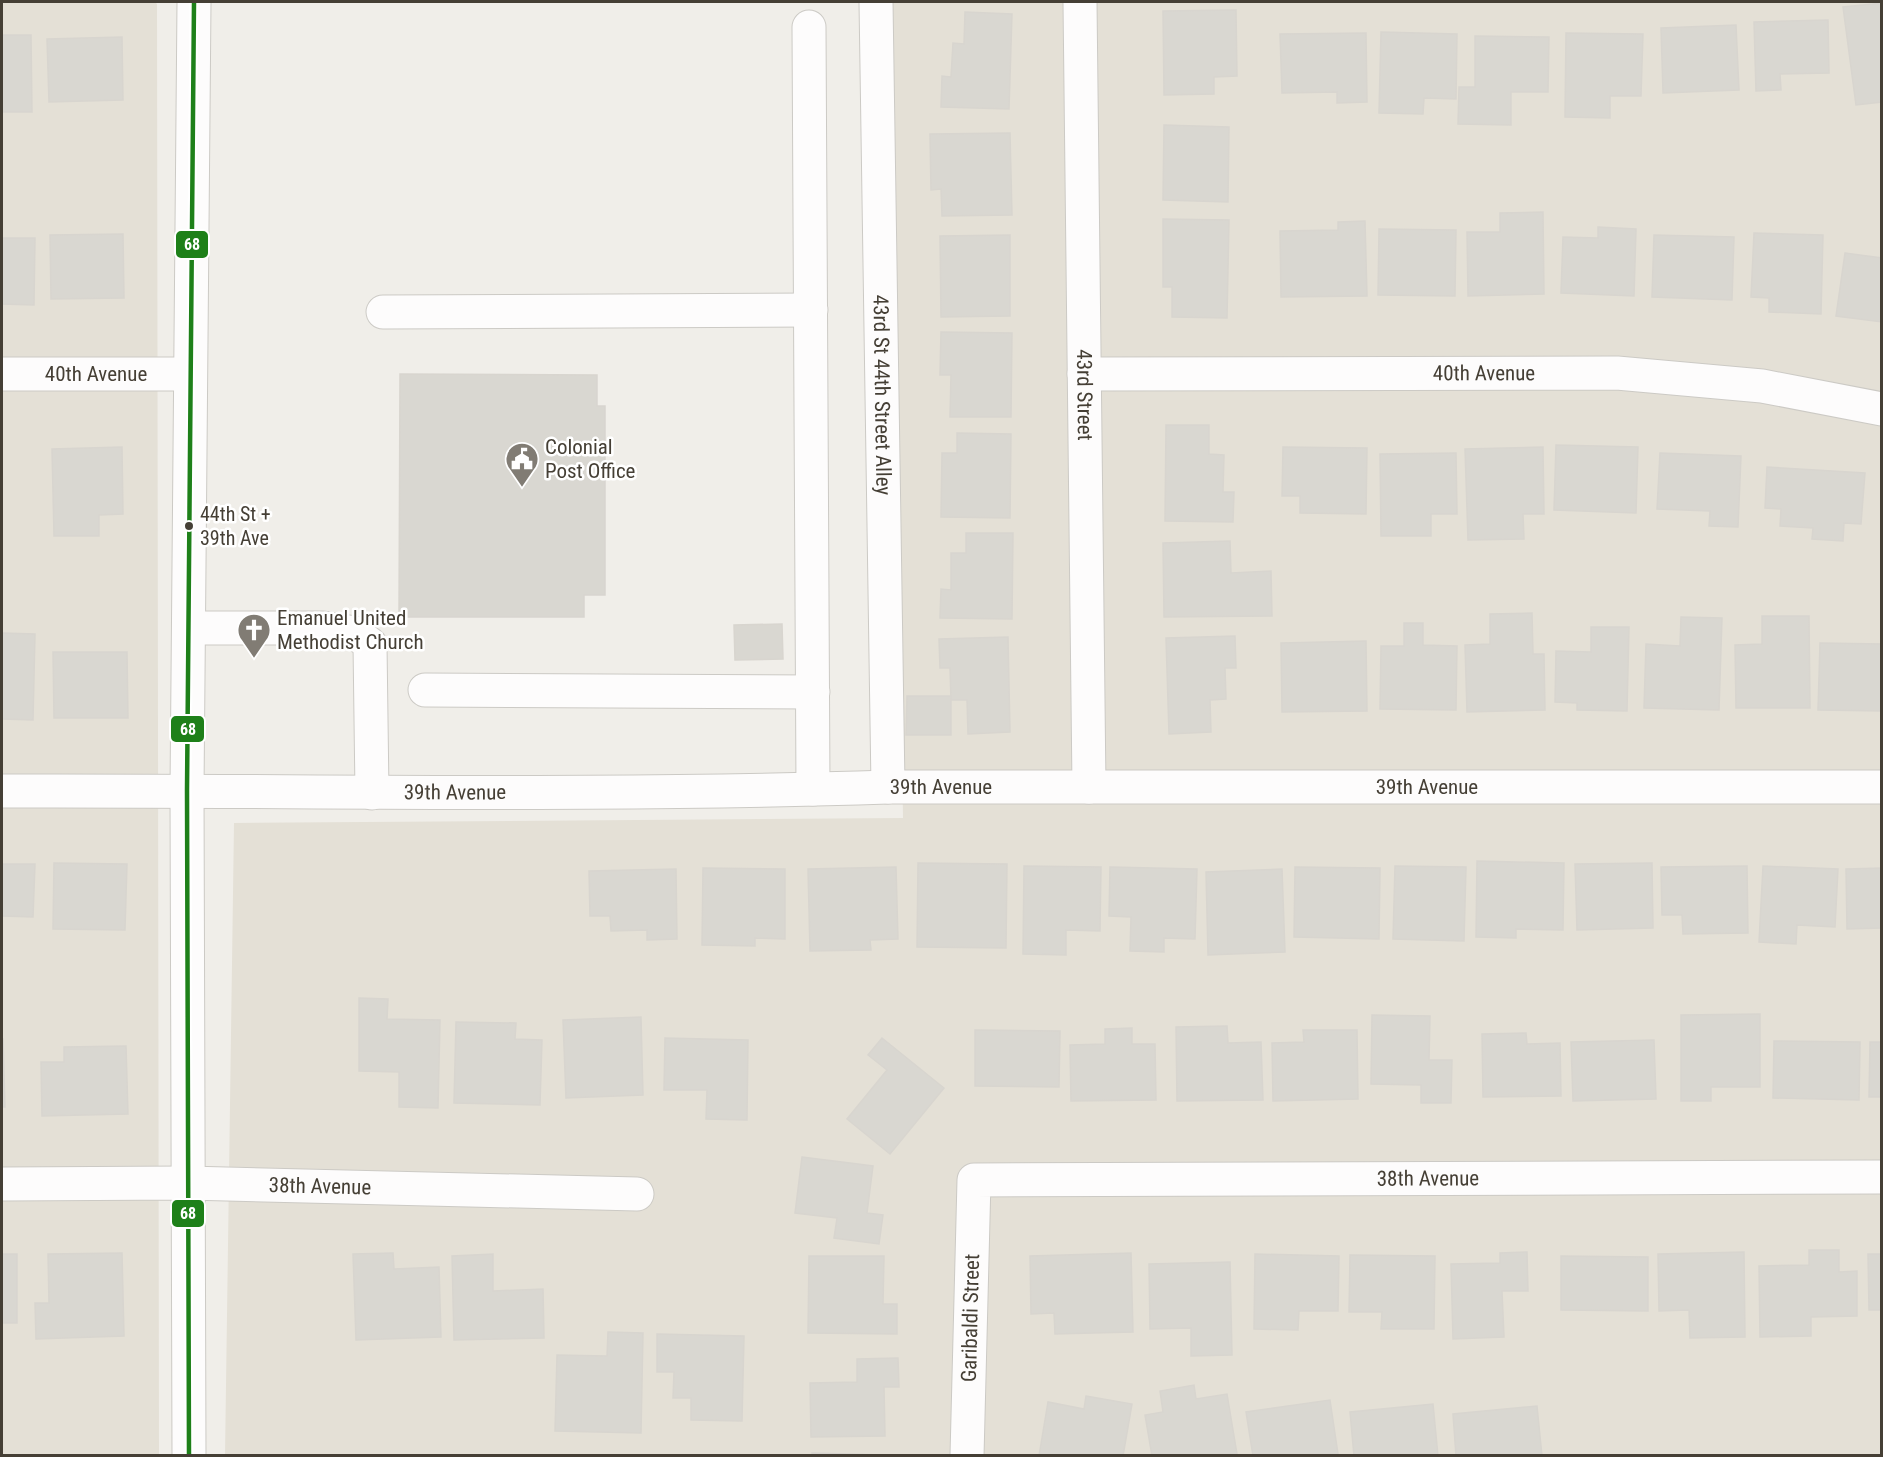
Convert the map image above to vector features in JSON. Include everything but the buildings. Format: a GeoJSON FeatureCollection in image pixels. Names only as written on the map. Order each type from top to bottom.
{"type":"FeatureCollection","features":[{"type":"Feature","properties":{"kind":"street"},"geometry":{"type":"LineString","coordinates":[[189,1455],[187,790],[194,2]]}},
{"type":"Feature","properties":{"kind":"street","name":"43rd St 44th Street Alley"},"geometry":{"type":"LineString","coordinates":[[876,2],[888,787]]}},
{"type":"Feature","properties":{"kind":"street","name":"43rd Street"},"geometry":{"type":"LineString","coordinates":[[1080,2],[1089,787]]}},
{"type":"Feature","properties":{"kind":"street"},"geometry":{"type":"LineString","coordinates":[[809,27],[813,789]]}},
{"type":"Feature","properties":{"kind":"street"},"geometry":{"type":"LineString","coordinates":[[383,312],[811,310]]}},
{"type":"Feature","properties":{"kind":"street","name":"40th Avenue"},"geometry":{"type":"LineString","coordinates":[[1084,374],[1617,373],[1762,386],[1881,409]]}},
{"type":"Feature","properties":{"kind":"street","name":"40th Avenue"},"geometry":{"type":"LineString","coordinates":[[2,374],[190,374]]}},
{"type":"Feature","properties":{"kind":"street"},"geometry":{"type":"LineString","coordinates":[[189,628],[323,628],[355,633],[370,644],[372,793]]}},
{"type":"Feature","properties":{"kind":"street"},"geometry":{"type":"LineString","coordinates":[[425,690],[813,692]]}},
{"type":"Feature","properties":{"kind":"street","name":"39th Avenue"},"geometry":{"type":"LineString","coordinates":[[2,791],[187,790],[372,793],[888,787],[1881,787]]}},
{"type":"Feature","properties":{"kind":"street","name":"38th Avenue"},"geometry":{"type":"LineString","coordinates":[[974,1180],[1881,1178]]}},
{"type":"Feature","properties":{"kind":"street","name":"Garibaldi Street"},"geometry":{"type":"LineString","coordinates":[[967,1455],[974,1180]]}},
{"type":"Feature","properties":{"kind":"street","name":"38th Avenue"},"geometry":{"type":"LineString","coordinates":[[2,1184],[187,1183],[638,1194]]}},
{"type":"Feature","properties":{"kind":"shaded area"},"geometry":{"type":"Polygon","coordinates":[[[2,2],[155,2],[157,4],[159,1455],[2,1456],[2,2]]]}},
{"type":"Feature","properties":{"kind":"shaded area"},"geometry":{"type":"Polygon","coordinates":[[[892,2],[1881,2],[1881,1455],[225,1456],[234,823],[903,818],[892,2]]]}},
{"type":"Feature","properties":{"kind":"transit line","name":"68"},"geometry":{"type":"LineString","coordinates":[[189,1456],[187,790],[194,2]]}},
{"type":"Feature","properties":{"kind":"place","name":"Colonial Post Office"},"geometry":{"type":"Point","coordinates":[522,488]}},
{"type":"Feature","properties":{"kind":"place","name":"44th St + 39th Ave"},"geometry":{"type":"Point","coordinates":[189,526]}},
{"type":"Feature","properties":{"kind":"place","name":"Emanuel United Methodist Church"},"geometry":{"type":"Point","coordinates":[254,659]}}]}
